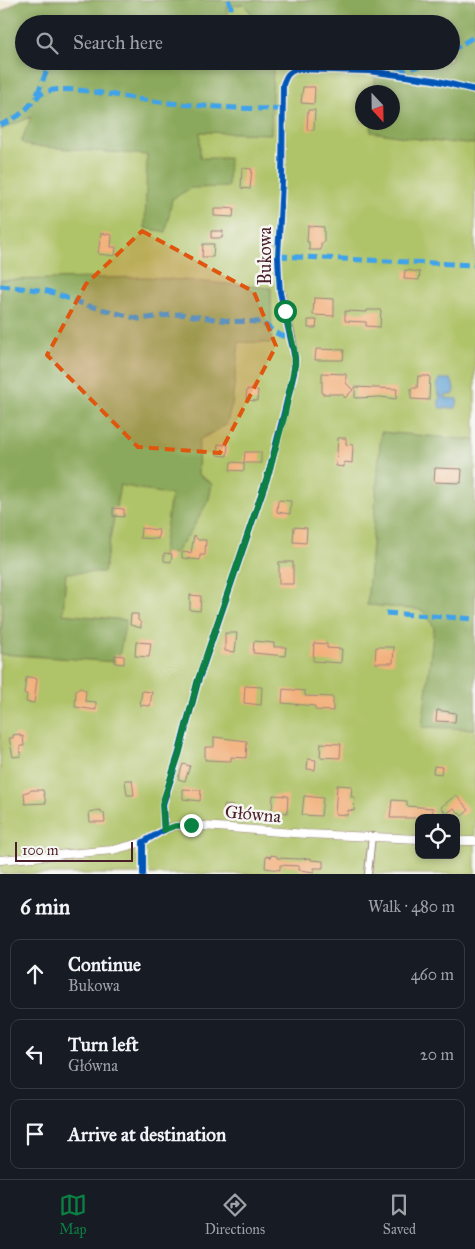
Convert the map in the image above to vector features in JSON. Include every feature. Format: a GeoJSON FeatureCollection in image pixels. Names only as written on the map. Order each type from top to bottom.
{"type":"FeatureCollection","features":[{"type":"Feature","properties":{"kind":"street","name":"Bukowa"},"geometry":{"type":"LineString","coordinates":[[164,830],[162,804],[201,672],[269,472],[294,373],[294,349],[282,302],[278,256],[282,182],[283,85],[286,76],[294,70]]}},
{"type":"Feature","properties":{"kind":"street","name":"Bukowa"},"geometry":{"type":"LineString","coordinates":[[333,70],[369,71]]}},
{"type":"Feature","properties":{"kind":"street","name":"Główna"},"geometry":{"type":"LineString","coordinates":[[0,860],[113,850],[143,842],[175,826],[191,825],[306,834],[415,839]]}},
{"type":"Feature","properties":{"kind":"street"},"geometry":{"type":"LineString","coordinates":[[368,874],[372,836]]}},
{"type":"Feature","properties":{"kind":"street"},"geometry":{"type":"LineString","coordinates":[[460,840],[475,842]]}},
{"type":"Feature","properties":{"kind":"street"},"geometry":{"type":"LineString","coordinates":[[143,842],[143,874]]}},
{"type":"Feature","properties":{"kind":"highlighted area"},"geometry":{"type":"Polygon","coordinates":[[[142,231],[254,292],[276,346],[220,453],[138,447],[47,355],[86,284],[142,231]]]}},
{"type":"Feature","properties":{"kind":"green space"},"geometry":{"type":"Polygon","coordinates":[[[20,0],[475,0],[475,144],[439,142],[371,132],[371,130],[400,130],[400,85],[375,85],[376,70],[460,70],[460,15],[253,15],[243,4],[227,7],[227,15],[15,15],[15,70],[273,70],[271,134],[200,132],[200,158],[229,158],[228,187],[191,188],[172,199],[166,232],[145,228],[147,155],[29,146],[21,142],[31,117],[0,130],[0,13],[20,0]]]}},
{"type":"Feature","properties":{"kind":"green space"},"geometry":{"type":"Polygon","coordinates":[[[27,0],[475,0],[475,874],[0,874],[0,17],[27,0]]]}},
{"type":"Feature","properties":{"kind":"green space"},"geometry":{"type":"Polygon","coordinates":[[[148,277],[271,288],[272,343],[239,342],[232,405],[226,425],[199,440],[198,474],[212,484],[209,499],[193,528],[176,552],[162,557],[171,495],[120,485],[104,572],[66,573],[63,614],[126,620],[118,662],[0,654],[3,602],[0,601],[0,280],[148,277]]]}},
{"type":"Feature","properties":{"kind":"green space"},"geometry":{"type":"Polygon","coordinates":[[[381,432],[475,440],[475,729],[422,727],[434,627],[422,610],[367,605],[381,432]]]}},
{"type":"Feature","properties":{"kind":"water"},"geometry":{"type":"Polygon","coordinates":[[[440,379],[451,379],[455,391],[453,395],[446,395],[445,398],[458,399],[456,408],[439,407],[441,395],[438,395],[437,388],[440,379]]]}},
{"type":"Feature","properties":{"kind":"building"},"geometry":{"type":"Polygon","coordinates":[[[303,87],[315,87],[314,104],[301,103],[303,87]]]}},
{"type":"Feature","properties":{"kind":"building"},"geometry":{"type":"Polygon","coordinates":[[[308,110],[315,110],[314,130],[307,130],[308,110]]]}},
{"type":"Feature","properties":{"kind":"building"},"geometry":{"type":"Polygon","coordinates":[[[242,168],[252,169],[250,189],[241,188],[242,168]]]}},
{"type":"Feature","properties":{"kind":"building"},"geometry":{"type":"Polygon","coordinates":[[[224,207],[234,208],[233,217],[214,216],[214,209],[224,209],[224,207]]]}},
{"type":"Feature","properties":{"kind":"building"},"geometry":{"type":"Polygon","coordinates":[[[308,226],[324,227],[324,243],[321,243],[321,250],[309,250],[309,242],[307,242],[308,226]]]}},
{"type":"Feature","properties":{"kind":"building"},"geometry":{"type":"Polygon","coordinates":[[[211,231],[223,231],[222,238],[211,238],[211,231]]]}},
{"type":"Feature","properties":{"kind":"building"},"geometry":{"type":"Polygon","coordinates":[[[101,233],[112,235],[111,247],[116,247],[115,256],[98,254],[101,233]]]}},
{"type":"Feature","properties":{"kind":"building"},"geometry":{"type":"Polygon","coordinates":[[[203,244],[214,244],[213,257],[202,257],[203,244]]]}},
{"type":"Feature","properties":{"kind":"building"},"geometry":{"type":"Polygon","coordinates":[[[405,270],[420,272],[419,280],[404,279],[405,270]]]}},
{"type":"Feature","properties":{"kind":"building"},"geometry":{"type":"Polygon","coordinates":[[[314,298],[334,299],[334,316],[313,315],[314,298]]]}},
{"type":"Feature","properties":{"kind":"building"},"geometry":{"type":"Polygon","coordinates":[[[367,310],[381,310],[380,327],[366,326],[366,322],[345,321],[345,311],[367,312],[367,310]]]}},
{"type":"Feature","properties":{"kind":"building"},"geometry":{"type":"Polygon","coordinates":[[[308,320],[317,320],[316,328],[308,328],[308,320]]]}},
{"type":"Feature","properties":{"kind":"building"},"geometry":{"type":"Polygon","coordinates":[[[316,349],[344,350],[343,360],[315,360],[316,349]]]}},
{"type":"Feature","properties":{"kind":"building"},"geometry":{"type":"Polygon","coordinates":[[[322,373],[346,374],[346,383],[353,390],[345,398],[342,394],[322,394],[322,373]]]}},
{"type":"Feature","properties":{"kind":"building"},"geometry":{"type":"Polygon","coordinates":[[[418,376],[430,376],[429,400],[411,399],[411,388],[417,388],[418,376]]]}},
{"type":"Feature","properties":{"kind":"building"},"geometry":{"type":"Polygon","coordinates":[[[355,387],[397,389],[396,399],[380,397],[355,398],[355,387]]]}},
{"type":"Feature","properties":{"kind":"building"},"geometry":{"type":"Polygon","coordinates":[[[247,389],[258,390],[257,401],[246,400],[247,389]]]}},
{"type":"Feature","properties":{"kind":"building"},"geometry":{"type":"Polygon","coordinates":[[[338,438],[346,438],[346,444],[353,445],[352,463],[344,462],[344,467],[336,466],[338,438]]]}},
{"type":"Feature","properties":{"kind":"building"},"geometry":{"type":"Polygon","coordinates":[[[218,444],[228,445],[227,456],[217,455],[218,444]]]}},
{"type":"Feature","properties":{"kind":"building"},"geometry":{"type":"Polygon","coordinates":[[[245,452],[261,452],[261,463],[244,463],[245,452]]]}},
{"type":"Feature","properties":{"kind":"building"},"geometry":{"type":"Polygon","coordinates":[[[231,462],[244,463],[244,471],[230,470],[231,462]]]}},
{"type":"Feature","properties":{"kind":"building"},"geometry":{"type":"Polygon","coordinates":[[[435,468],[462,469],[461,483],[434,482],[435,468]]]}},
{"type":"Feature","properties":{"kind":"building"},"geometry":{"type":"Polygon","coordinates":[[[278,500],[291,501],[290,514],[277,512],[278,500]]]}},
{"type":"Feature","properties":{"kind":"building"},"geometry":{"type":"Polygon","coordinates":[[[113,508],[124,509],[124,517],[113,516],[113,508]]]}},
{"type":"Feature","properties":{"kind":"building"},"geometry":{"type":"Polygon","coordinates":[[[294,527],[307,528],[306,543],[293,542],[294,527]]]}},
{"type":"Feature","properties":{"kind":"building"},"geometry":{"type":"Polygon","coordinates":[[[141,528],[159,530],[158,539],[140,538],[141,528]]]}},
{"type":"Feature","properties":{"kind":"building"},"geometry":{"type":"Polygon","coordinates":[[[194,535],[198,540],[206,540],[205,555],[200,555],[200,560],[182,558],[182,552],[191,553],[194,535]]]}},
{"type":"Feature","properties":{"kind":"building"},"geometry":{"type":"Polygon","coordinates":[[[164,553],[172,554],[171,562],[164,561],[164,553]]]}},
{"type":"Feature","properties":{"kind":"building"},"geometry":{"type":"Polygon","coordinates":[[[279,562],[293,562],[293,584],[279,584],[279,562]]]}},
{"type":"Feature","properties":{"kind":"building"},"geometry":{"type":"Polygon","coordinates":[[[190,595],[201,596],[200,611],[190,610],[190,595]]]}},
{"type":"Feature","properties":{"kind":"building"},"geometry":{"type":"Polygon","coordinates":[[[131,614],[138,614],[141,628],[130,625],[131,614]]]}},
{"type":"Feature","properties":{"kind":"building"},"geometry":{"type":"Polygon","coordinates":[[[225,633],[237,633],[235,652],[225,651],[225,633]]]}},
{"type":"Feature","properties":{"kind":"building"},"geometry":{"type":"Polygon","coordinates":[[[254,641],[274,643],[274,647],[286,647],[285,656],[253,653],[254,641]]]}},
{"type":"Feature","properties":{"kind":"building"},"geometry":{"type":"Polygon","coordinates":[[[136,642],[151,643],[149,657],[135,656],[136,642]]]}},
{"type":"Feature","properties":{"kind":"building"},"geometry":{"type":"Polygon","coordinates":[[[314,643],[327,644],[327,648],[342,649],[341,663],[313,661],[314,643]]]}},
{"type":"Feature","properties":{"kind":"building"},"geometry":{"type":"Polygon","coordinates":[[[376,647],[394,647],[393,663],[375,663],[376,647]]]}},
{"type":"Feature","properties":{"kind":"building"},"geometry":{"type":"Polygon","coordinates":[[[115,655],[124,656],[124,664],[115,663],[115,655]]]}},
{"type":"Feature","properties":{"kind":"building"},"geometry":{"type":"Polygon","coordinates":[[[26,678],[37,679],[34,703],[26,702],[27,694],[24,694],[26,678]]]}},
{"type":"Feature","properties":{"kind":"building"},"geometry":{"type":"Polygon","coordinates":[[[245,686],[262,687],[261,705],[244,703],[245,686]]]}},
{"type":"Feature","properties":{"kind":"building"},"geometry":{"type":"Polygon","coordinates":[[[81,688],[86,691],[85,701],[96,702],[96,710],[75,707],[76,690],[81,688]]]}},
{"type":"Feature","properties":{"kind":"building"},"geometry":{"type":"Polygon","coordinates":[[[283,689],[305,691],[305,696],[333,697],[333,711],[315,710],[315,706],[282,703],[283,689]]]}},
{"type":"Feature","properties":{"kind":"building"},"geometry":{"type":"Polygon","coordinates":[[[142,691],[152,692],[150,706],[140,705],[142,691]]]}},
{"type":"Feature","properties":{"kind":"building"},"geometry":{"type":"Polygon","coordinates":[[[437,710],[456,713],[455,722],[436,721],[437,710]]]}},
{"type":"Feature","properties":{"kind":"building"},"geometry":{"type":"Polygon","coordinates":[[[20,734],[20,737],[23,736],[24,746],[20,746],[21,756],[13,757],[9,738],[20,734]]]}},
{"type":"Feature","properties":{"kind":"building"},"geometry":{"type":"Polygon","coordinates":[[[214,737],[247,741],[246,758],[231,757],[231,761],[205,760],[205,747],[214,747],[214,737]]]}},
{"type":"Feature","properties":{"kind":"building"},"geometry":{"type":"Polygon","coordinates":[[[321,743],[341,744],[340,758],[320,757],[321,743]]]}},
{"type":"Feature","properties":{"kind":"building"},"geometry":{"type":"Polygon","coordinates":[[[308,759],[316,760],[315,770],[307,769],[308,759]]]}},
{"type":"Feature","properties":{"kind":"building"},"geometry":{"type":"Polygon","coordinates":[[[183,764],[190,766],[185,781],[178,779],[183,764]]]}},
{"type":"Feature","properties":{"kind":"building"},"geometry":{"type":"Polygon","coordinates":[[[434,766],[442,767],[441,774],[433,773],[434,766]]]}},
{"type":"Feature","properties":{"kind":"building"},"geometry":{"type":"Polygon","coordinates":[[[125,780],[132,780],[134,795],[127,795],[125,780]]]}},
{"type":"Feature","properties":{"kind":"building"},"geometry":{"type":"Polygon","coordinates":[[[337,785],[352,786],[351,797],[355,797],[354,811],[348,810],[348,815],[335,814],[337,785]]]}},
{"type":"Feature","properties":{"kind":"building"},"geometry":{"type":"Polygon","coordinates":[[[183,789],[201,790],[200,801],[183,799],[183,789]]]}},
{"type":"Feature","properties":{"kind":"building"},"geometry":{"type":"Polygon","coordinates":[[[32,790],[43,790],[46,803],[25,804],[24,793],[32,790]]]}},
{"type":"Feature","properties":{"kind":"building"},"geometry":{"type":"Polygon","coordinates":[[[273,795],[288,796],[287,813],[272,812],[273,795]]]}},
{"type":"Feature","properties":{"kind":"building"},"geometry":{"type":"Polygon","coordinates":[[[456,795],[469,810],[462,816],[454,808],[446,814],[441,807],[456,795]]]}},
{"type":"Feature","properties":{"kind":"building"},"geometry":{"type":"Polygon","coordinates":[[[304,796],[323,798],[321,816],[302,815],[304,796]]]}},
{"type":"Feature","properties":{"kind":"building"},"geometry":{"type":"Polygon","coordinates":[[[392,800],[407,801],[407,806],[433,808],[432,814],[415,814],[415,818],[390,818],[392,800]]]}},
{"type":"Feature","properties":{"kind":"building"},"geometry":{"type":"Polygon","coordinates":[[[224,805],[234,806],[233,816],[223,816],[224,805]]]}},
{"type":"Feature","properties":{"kind":"building"},"geometry":{"type":"Polygon","coordinates":[[[101,810],[101,813],[104,813],[105,822],[90,822],[89,812],[101,810]]]}},
{"type":"Feature","properties":{"kind":"building"},"geometry":{"type":"Polygon","coordinates":[[[271,855],[277,856],[277,858],[311,858],[311,860],[323,861],[323,868],[314,868],[314,872],[299,870],[299,866],[280,865],[280,870],[265,868],[266,856],[271,857],[271,855]]]}},
{"type":"Feature","properties":{"kind":"marked path"},"geometry":{"type":"LineString","coordinates":[[228,0],[231,6],[230,15]]}},
{"type":"Feature","properties":{"kind":"marked path"},"geometry":{"type":"LineString","coordinates":[[460,45],[475,36]]}},
{"type":"Feature","properties":{"kind":"marked path"},"geometry":{"type":"LineString","coordinates":[[37,95],[47,70]]}},
{"type":"Feature","properties":{"kind":"marked path"},"geometry":{"type":"LineString","coordinates":[[397,72],[404,70]]}},
{"type":"Feature","properties":{"kind":"marked path"},"geometry":{"type":"LineString","coordinates":[[0,125],[12,120],[27,109],[40,95],[49,91],[59,90],[85,91],[184,104],[283,109]]}},
{"type":"Feature","properties":{"kind":"marked path"},"geometry":{"type":"LineString","coordinates":[[278,256],[475,265]]}},
{"type":"Feature","properties":{"kind":"marked path"},"geometry":{"type":"LineString","coordinates":[[0,286],[48,291],[86,305],[139,319],[179,314],[230,321],[262,322],[276,333],[292,339]]}},
{"type":"Feature","properties":{"kind":"marked path"},"geometry":{"type":"LineString","coordinates":[[386,613],[475,619]]}},
{"type":"Feature","properties":{"kind":"cycle path"},"geometry":{"type":"LineString","coordinates":[[143,874],[143,842],[164,830],[163,804],[198,681],[269,472],[294,373],[295,358],[280,292],[278,256],[282,182],[283,85],[289,73],[294,70]]}},
{"type":"Feature","properties":{"kind":"cycle path"},"geometry":{"type":"LineString","coordinates":[[333,70],[369,71],[434,80],[475,90]]}},
{"type":"Feature","properties":{"kind":"route"},"geometry":{"type":"LineString","coordinates":[[191,825],[175,826],[164,830],[162,804],[179,754],[198,680],[269,472],[284,418],[295,364],[294,349],[285,311]]}}]}
